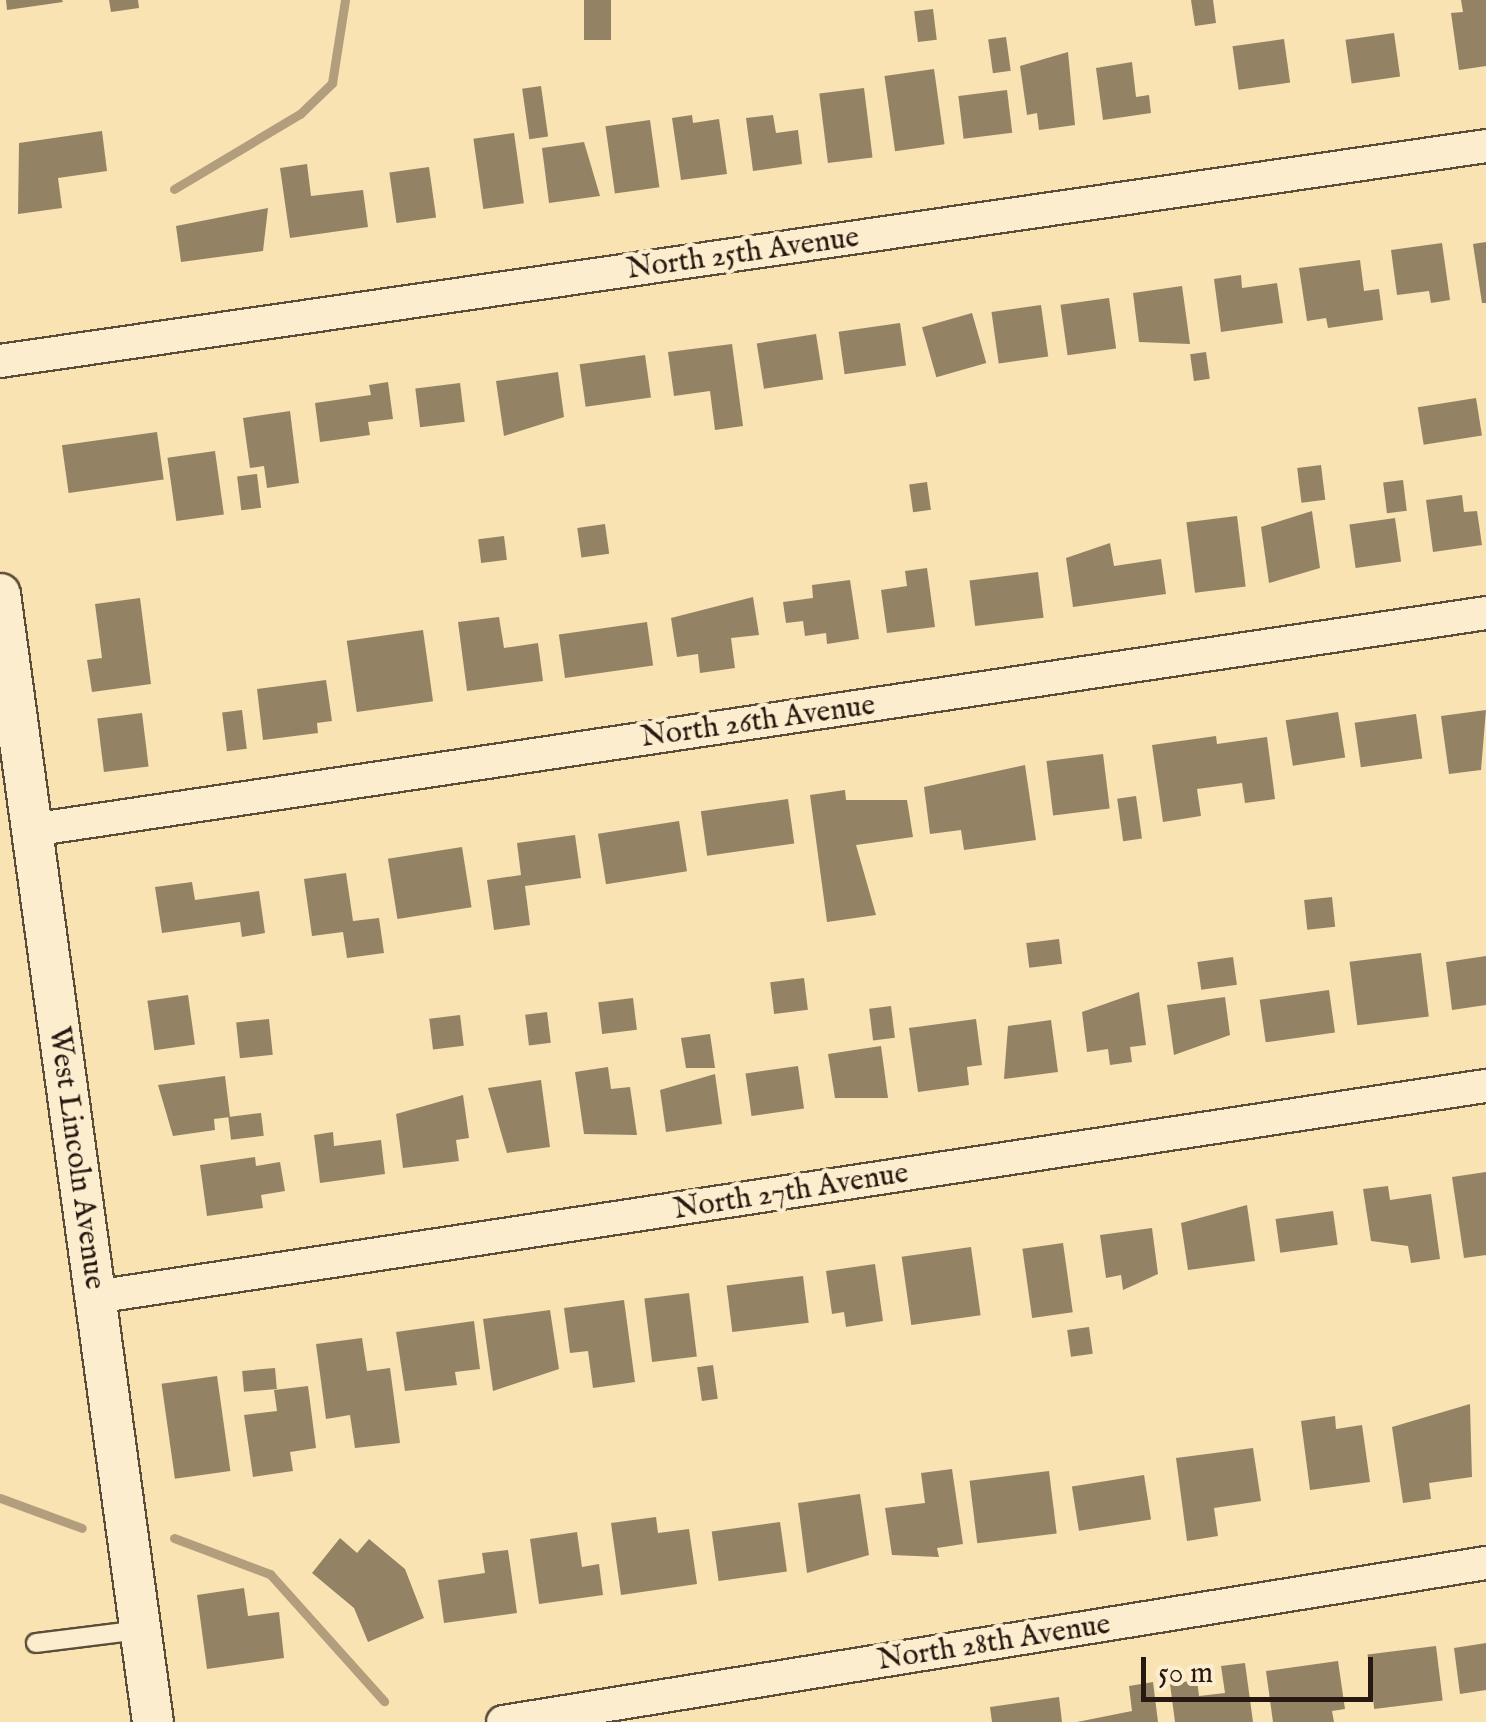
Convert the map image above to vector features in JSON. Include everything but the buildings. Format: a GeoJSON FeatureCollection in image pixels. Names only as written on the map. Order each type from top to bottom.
{"type":"FeatureCollection","features":[{"type":"Feature","properties":{"kind":"street","name":"North 25th Avenue"},"geometry":{"type":"LineString","coordinates":[[0,362],[1486,146]]}},
{"type":"Feature","properties":{"kind":"street","name":"West Lincoln Avenue"},"geometry":{"type":"LineString","coordinates":[[0,594],[154,1722]]}},
{"type":"Feature","properties":{"kind":"street","name":"North 26th Avenue"},"geometry":{"type":"LineString","coordinates":[[31,830],[1486,613]]}},
{"type":"Feature","properties":{"kind":"street","name":"North 27th Avenue"},"geometry":{"type":"LineString","coordinates":[[95,1297],[1486,1086]]}},
{"type":"Feature","properties":{"kind":"street","name":"North 28th Avenue"},"geometry":{"type":"LineString","coordinates":[[503,1722],[1486,1564]]}},
{"type":"Feature","properties":{"kind":"lane"},"geometry":{"type":"LineString","coordinates":[[36,1643],[141,1630]]}},
{"type":"Feature","properties":{"kind":"waterway"},"geometry":{"type":"LineString","coordinates":[[174,189],[300,114],[332,83],[345,0]]}},
{"type":"Feature","properties":{"kind":"waterway"},"geometry":{"type":"LineString","coordinates":[[0,1498],[82,1528]]}},
{"type":"Feature","properties":{"kind":"waterway"},"geometry":{"type":"LineString","coordinates":[[174,1538],[270,1574],[384,1701]]}}]}
